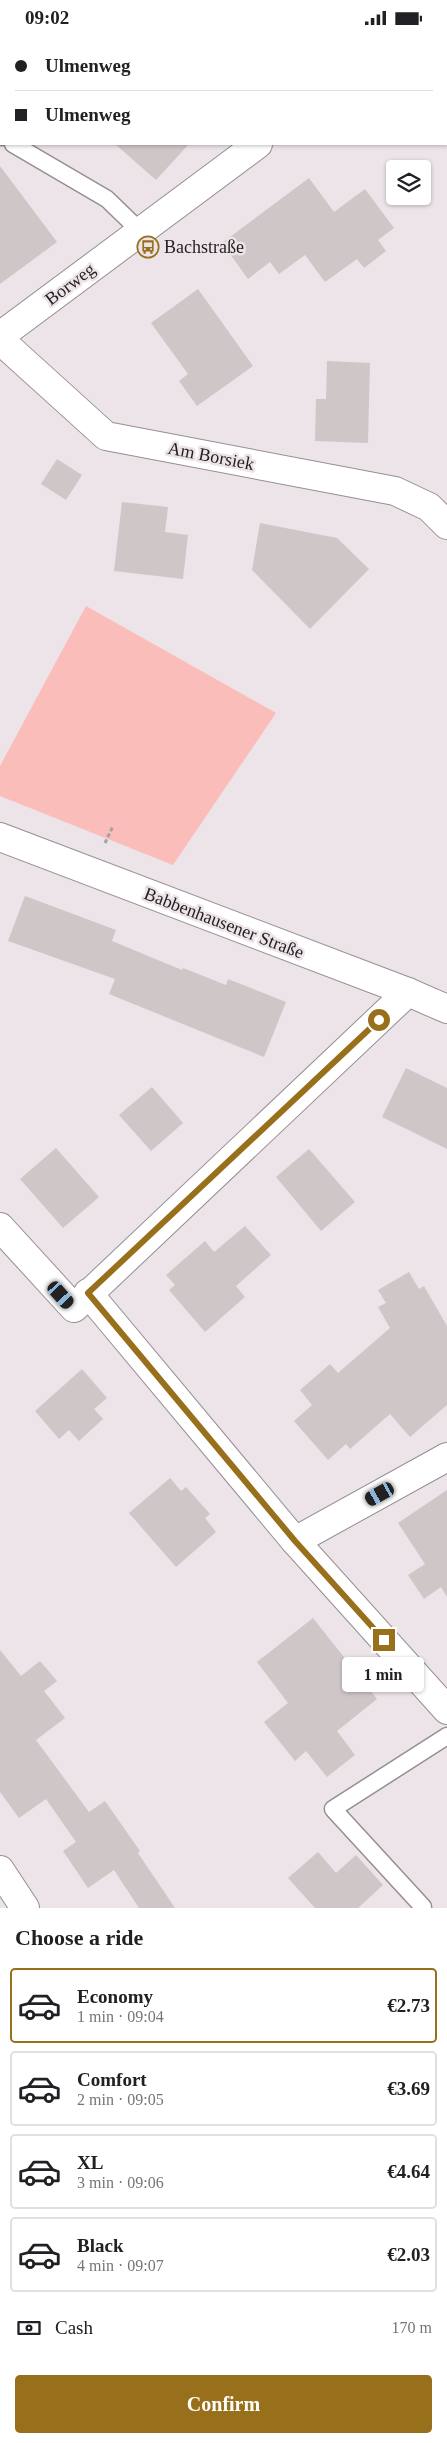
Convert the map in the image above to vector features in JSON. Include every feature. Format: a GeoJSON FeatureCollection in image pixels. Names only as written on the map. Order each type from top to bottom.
{"type":"FeatureCollection","features":[{"type":"Feature","properties":{"kind":"street","name":"Borweg"},"geometry":{"type":"LineString","coordinates":[[0,338],[257,145]]}},
{"type":"Feature","properties":{"kind":"street","name":"Am Borsiek"},"geometry":{"type":"LineString","coordinates":[[0,338],[106,436],[395,491],[428,507],[447,525]]}},
{"type":"Feature","properties":{"kind":"street","name":"Babbenhausener Straße"},"geometry":{"type":"LineString","coordinates":[[0,837],[447,1009]]}},
{"type":"Feature","properties":{"kind":"street"},"geometry":{"type":"LineString","coordinates":[[0,1227],[74,1308],[408,993]]}},
{"type":"Feature","properties":{"kind":"street"},"geometry":{"type":"LineString","coordinates":[[88,1293],[295,1541],[447,1710]]}},
{"type":"Feature","properties":{"kind":"street"},"geometry":{"type":"LineString","coordinates":[[295,1541],[447,1457]]}},
{"type":"Feature","properties":{"kind":"street"},"geometry":{"type":"LineString","coordinates":[[0,1870],[25,1908]]}},
{"type":"Feature","properties":{"kind":"lane"},"geometry":{"type":"LineString","coordinates":[[14,145],[107,199],[140,231]]}},
{"type":"Feature","properties":{"kind":"lane"},"geometry":{"type":"LineString","coordinates":[[423,1907],[333,1809],[447,1736]]}},
{"type":"Feature","properties":{"kind":"shaded area"},"geometry":{"type":"Polygon","coordinates":[[[86,606],[276,713],[173,865],[0,796],[0,766],[86,606]]]}},
{"type":"Feature","properties":{"kind":"building"},"geometry":{"type":"Polygon","coordinates":[[[116,145],[188,145],[156,180],[116,145]]]}},
{"type":"Feature","properties":{"kind":"building"},"geometry":{"type":"Polygon","coordinates":[[[0,166],[57,242],[0,284],[0,166]]]}},
{"type":"Feature","properties":{"kind":"building"},"geometry":{"type":"Polygon","coordinates":[[[309,178],[334,212],[365,189],[394,228],[378,240],[386,251],[364,268],[357,259],[325,282],[305,255],[279,274],[270,262],[248,279],[222,243],[309,178]]]}},
{"type":"Feature","properties":{"kind":"building"},"geometry":{"type":"Polygon","coordinates":[[[198,289],[253,366],[197,406],[179,381],[188,374],[151,323],[198,289]]]}},
{"type":"Feature","properties":{"kind":"building"},"geometry":{"type":"Polygon","coordinates":[[[327,361],[370,363],[368,443],[315,441],[316,399],[326,399],[327,361]]]}},
{"type":"Feature","properties":{"kind":"building"},"geometry":{"type":"Polygon","coordinates":[[[57,459],[82,475],[66,500],[41,484],[57,459]]]}},
{"type":"Feature","properties":{"kind":"building"},"geometry":{"type":"Polygon","coordinates":[[[122,502],[168,507],[165,532],[188,535],[183,579],[114,571],[122,502]]]}},
{"type":"Feature","properties":{"kind":"building"},"geometry":{"type":"Polygon","coordinates":[[[260,523],[337,538],[369,569],[310,629],[252,570],[260,523]]]}},
{"type":"Feature","properties":{"kind":"building"},"geometry":{"type":"Polygon","coordinates":[[[25,896],[116,930],[112,941],[182,970],[183,968],[226,985],[228,979],[286,1002],[264,1057],[109,994],[115,979],[8,941],[25,896]]]}},
{"type":"Feature","properties":{"kind":"building"},"geometry":{"type":"Polygon","coordinates":[[[406,1068],[447,1088],[447,1149],[382,1117],[406,1068]]]}},
{"type":"Feature","properties":{"kind":"building"},"geometry":{"type":"Polygon","coordinates":[[[152,1087],[183,1123],[151,1151],[119,1115],[152,1087]]]}},
{"type":"Feature","properties":{"kind":"building"},"geometry":{"type":"Polygon","coordinates":[[[56,1148],[99,1197],[63,1228],[20,1179],[56,1148]]]}},
{"type":"Feature","properties":{"kind":"building"},"geometry":{"type":"Polygon","coordinates":[[[309,1149],[355,1202],[321,1231],[276,1177],[309,1149]]]}},
{"type":"Feature","properties":{"kind":"building"},"geometry":{"type":"Polygon","coordinates":[[[245,1226],[271,1255],[236,1286],[245,1297],[205,1332],[169,1290],[175,1285],[166,1275],[205,1241],[214,1252],[245,1226]]]}},
{"type":"Feature","properties":{"kind":"building"},"geometry":{"type":"Polygon","coordinates":[[[409,1272],[419,1289],[424,1286],[447,1326],[447,1405],[410,1437],[390,1414],[350,1449],[346,1444],[328,1460],[294,1421],[312,1405],[300,1390],[330,1364],[338,1373],[390,1328],[378,1307],[386,1303],[378,1290],[409,1272]]]}},
{"type":"Feature","properties":{"kind":"building"},"geometry":{"type":"Polygon","coordinates":[[[82,1369],[107,1398],[94,1409],[103,1419],[79,1441],[69,1430],[59,1439],[35,1411],[82,1369]]]}},
{"type":"Feature","properties":{"kind":"building"},"geometry":{"type":"Polygon","coordinates":[[[170,1478],[181,1491],[186,1487],[210,1514],[205,1518],[216,1532],[176,1567],[129,1513],[170,1478]]]}},
{"type":"Feature","properties":{"kind":"building"},"geometry":{"type":"Polygon","coordinates":[[[447,1490],[447,1597],[441,1587],[424,1599],[408,1575],[425,1564],[398,1523],[447,1490]]]}},
{"type":"Feature","properties":{"kind":"building"},"geometry":{"type":"Polygon","coordinates":[[[313,1618],[377,1699],[337,1731],[355,1755],[327,1777],[306,1751],[295,1761],[264,1722],[288,1703],[257,1662],[313,1618]]]}},
{"type":"Feature","properties":{"kind":"building"},"geometry":{"type":"Polygon","coordinates":[[[0,1650],[21,1676],[40,1661],[57,1681],[44,1691],[65,1718],[36,1740],[89,1812],[105,1801],[140,1851],[138,1853],[175,1908],[139,1908],[114,1870],[88,1888],[63,1851],[76,1842],[46,1799],[19,1818],[0,1792],[0,1650]]]}},
{"type":"Feature","properties":{"kind":"building"},"geometry":{"type":"Polygon","coordinates":[[[318,1852],[336,1873],[356,1855],[383,1885],[358,1908],[315,1908],[288,1878],[318,1852]]]}},
{"type":"Feature","properties":{"kind":"place","name":"Bachstraße"},"geometry":{"type":"Point","coordinates":[148,247]}},
{"type":"Feature","properties":{"kind":"route"},"geometry":{"type":"LineString","coordinates":[[379,1020],[88,1293],[295,1541],[384,1640]]}}]}
